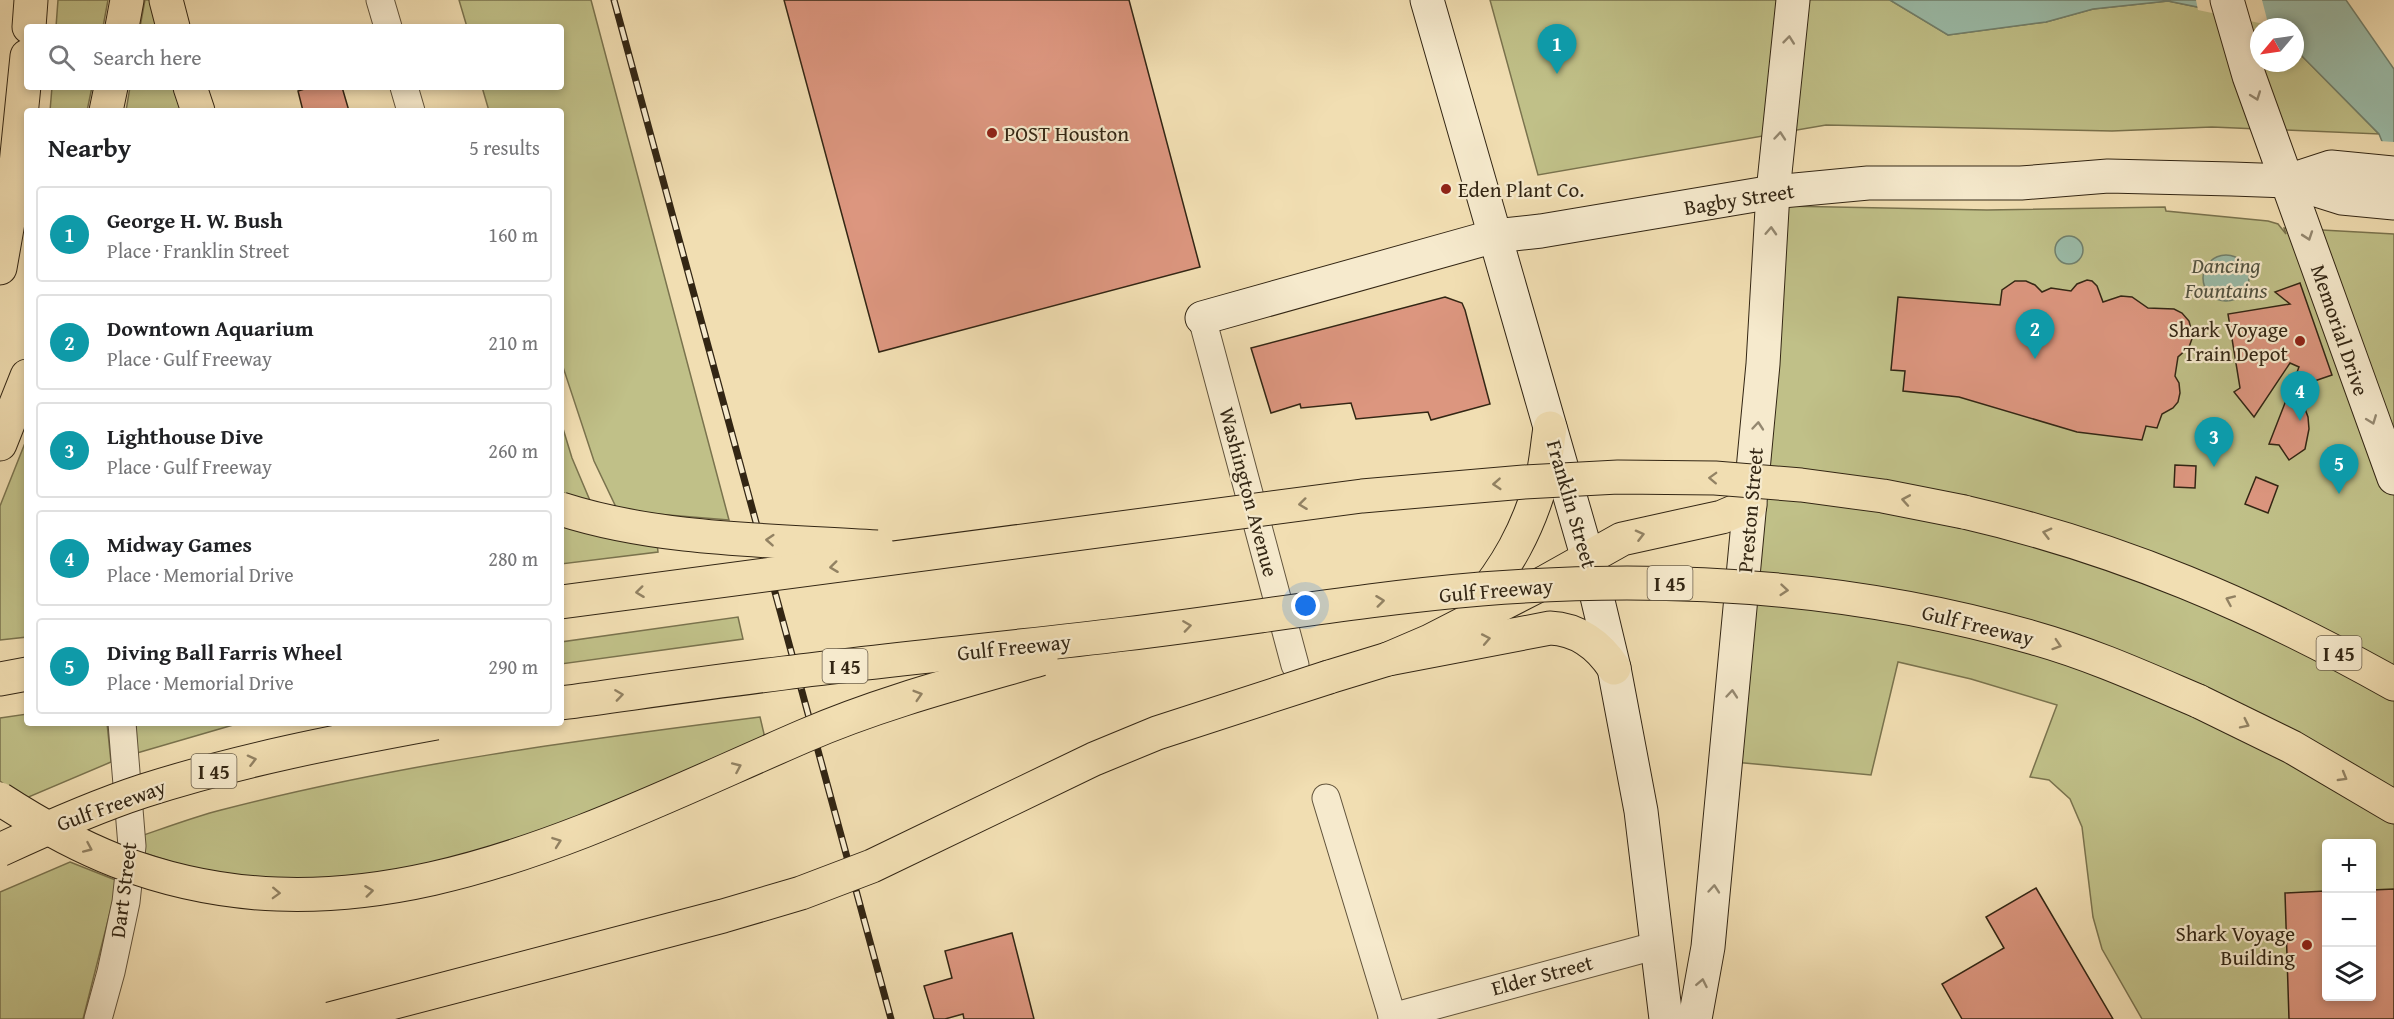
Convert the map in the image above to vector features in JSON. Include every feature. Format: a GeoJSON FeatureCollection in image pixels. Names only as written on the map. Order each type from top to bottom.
{"type":"FeatureCollection","features":[{"type":"Feature","properties":{"kind":"highway"},"geometry":{"type":"LineString","coordinates":[[29,24],[31,0]]}},
{"type":"Feature","properties":{"kind":"highway"},"geometry":{"type":"LineString","coordinates":[[123,24],[127,0]]}},
{"type":"Feature","properties":{"kind":"highway"},"geometry":{"type":"LineString","coordinates":[[166,0],[172,24]]}},
{"type":"Feature","properties":{"kind":"highway"},"geometry":{"type":"LineString","coordinates":[[0,268],[15,183],[24,88]]}},
{"type":"Feature","properties":{"kind":"highway"},"geometry":{"type":"LineString","coordinates":[[107,108],[110,90]]}},
{"type":"Feature","properties":{"kind":"highway"},"geometry":{"type":"LineString","coordinates":[[191,90],[197,108]]}},
{"type":"Feature","properties":{"kind":"highway"},"geometry":{"type":"LineString","coordinates":[[0,444],[24,384]]}},
{"type":"Feature","properties":{"kind":"highway"},"geometry":{"type":"LineString","coordinates":[[1430,641],[1470,610],[1499,576],[1525,528],[1542,481],[1550,428]]}},
{"type":"Feature","properties":{"kind":"highway","name":"I 45"},"geometry":{"type":"LineString","coordinates":[[564,602],[954,552],[1191,518],[1438,488],[1618,477],[1715,478],[1801,485],[1883,496],[1964,512],[2054,535],[2110,553],[2217,594],[2283,624],[2394,684]]}},
{"type":"Feature","properties":{"kind":"highway"},"geometry":{"type":"LineString","coordinates":[[1388,659],[1430,641],[1588,560],[1622,539],[1722,517],[1750,505]]}},
{"type":"Feature","properties":{"kind":"highway"},"geometry":{"type":"LineString","coordinates":[[564,511],[613,523],[710,536],[954,552]]}},
{"type":"Feature","properties":{"kind":"highway","name":"Gulf Freeway"},"geometry":{"type":"LineString","coordinates":[[564,703],[787,672],[1129,634],[1466,591],[1571,584],[1718,584],[1866,599],[2024,635],[2101,660],[2198,701],[2292,747],[2394,807]]}},
{"type":"Feature","properties":{"kind":"highway"},"geometry":{"type":"LineString","coordinates":[[330,1019],[723,916],[801,893],[872,866],[1094,759],[1157,733],[1388,659],[1550,628],[1574,632],[1606,657],[1614,668]]}},
{"type":"Feature","properties":{"kind":"highway"},"geometry":{"type":"LineString","coordinates":[[0,799],[74,842],[117,861],[165,877],[206,886],[256,892],[357,893],[386,889],[484,866],[593,829],[806,735],[910,697],[1129,634]]}},
{"type":"Feature","properties":{"kind":"highway"},"geometry":{"type":"LineString","coordinates":[[0,679],[24,675]]}},
{"type":"Feature","properties":{"kind":"highway","name":"Gulf Freeway"},"geometry":{"type":"LineString","coordinates":[[0,850],[63,820],[144,791],[249,761],[327,743],[420,726]]}},
{"type":"Feature","properties":{"kind":"street"},"geometry":{"type":"LineString","coordinates":[[380,0],[387,24]]}},
{"type":"Feature","properties":{"kind":"street","name":"Franklin Street"},"geometry":{"type":"LineString","coordinates":[[1427,0],[1588,560],[1614,668],[1641,811],[1666,1019]]}},
{"type":"Feature","properties":{"kind":"street","name":"Preston Street"},"geometry":{"type":"LineString","coordinates":[[1695,1019],[1708,947],[1763,364],[1773,192],[1793,0]]}},
{"type":"Feature","properties":{"kind":"street","name":"Memorial Drive"},"geometry":{"type":"LineString","coordinates":[[2227,0],[2249,76],[2394,478]]}},
{"type":"Feature","properties":{"kind":"street"},"geometry":{"type":"LineString","coordinates":[[405,90],[410,108]]}},
{"type":"Feature","properties":{"kind":"street","name":"Bagby Street"},"geometry":{"type":"LineString","coordinates":[[2288,181],[2331,167],[2394,173]]}},
{"type":"Feature","properties":{"kind":"street","name":"Bagby Street"},"geometry":{"type":"LineString","coordinates":[[1202,318],[1495,236],[1541,231],[1773,192],[1868,183],[2021,183],[2108,176],[2288,181],[2342,198],[2394,203]]}},
{"type":"Feature","properties":{"kind":"street","name":"Washington Avenue"},"geometry":{"type":"LineString","coordinates":[[1202,318],[1295,665]]}},
{"type":"Feature","properties":{"kind":"street","name":"Dart Street"},"geometry":{"type":"LineString","coordinates":[[98,1019],[126,902],[132,846],[122,726]]}},
{"type":"Feature","properties":{"kind":"street"},"geometry":{"type":"LineString","coordinates":[[1326,798],[1393,1018]]}},
{"type":"Feature","properties":{"kind":"street","name":"Elder Street"},"geometry":{"type":"LineString","coordinates":[[1393,1018],[1658,945]]}},
{"type":"Feature","properties":{"kind":"green space"},"geometry":{"type":"Polygon","coordinates":[[[58,0],[108,0],[104,24],[56,24],[58,0]]]}},
{"type":"Feature","properties":{"kind":"green space"},"geometry":{"type":"Polygon","coordinates":[[[145,0],[153,0],[160,24],[141,24],[145,0]]]}},
{"type":"Feature","properties":{"kind":"green space"},"geometry":{"type":"Polygon","coordinates":[[[459,0],[591,0],[729,520],[644,513],[616,507],[594,461],[564,370],[564,108],[488,108],[483,90],[564,90],[564,24],[466,24],[459,0]]]}},
{"type":"Feature","properties":{"kind":"green space"},"geometry":{"type":"Polygon","coordinates":[[[1490,0],[1890,0],[1948,35],[2046,22],[2093,9],[2168,1],[2251,18],[2250,72],[2304,72],[2304,58],[2379,134],[2212,127],[2112,131],[1826,125],[1538,175],[1490,0]]]}},
{"type":"Feature","properties":{"kind":"green space"},"geometry":{"type":"Polygon","coordinates":[[[52,90],[91,90],[88,108],[50,108],[52,90]]]}},
{"type":"Feature","properties":{"kind":"green space"},"geometry":{"type":"Polygon","coordinates":[[[130,90],[180,90],[185,108],[126,108],[130,90]]]}},
{"type":"Feature","properties":{"kind":"green space"},"geometry":{"type":"Polygon","coordinates":[[[1783,206],[1987,210],[2165,207],[2166,211],[2268,221],[2278,224],[2286,234],[2284,228],[2394,234],[2394,1019],[2142,1019],[2102,949],[2093,917],[2082,827],[2070,799],[2049,780],[2030,777],[2057,705],[1971,679],[1898,662],[1871,775],[1734,762],[1783,206]]]}},
{"type":"Feature","properties":{"kind":"green space"},"geometry":{"type":"Polygon","coordinates":[[[564,432],[572,458],[591,503],[564,493],[564,432]]]}},
{"type":"Feature","properties":{"kind":"green space"},"geometry":{"type":"Polygon","coordinates":[[[24,446],[24,637],[0,640],[0,506],[24,446]]]}},
{"type":"Feature","properties":{"kind":"green space"},"geometry":{"type":"Polygon","coordinates":[[[564,524],[657,543],[658,552],[564,564],[564,524]]]}},
{"type":"Feature","properties":{"kind":"green space"},"geometry":{"type":"Polygon","coordinates":[[[738,617],[743,639],[564,664],[564,642],[738,617]]]}},
{"type":"Feature","properties":{"kind":"green space"},"geometry":{"type":"Polygon","coordinates":[[[24,714],[24,726],[107,726],[111,762],[24,799],[0,781],[0,718],[24,714]]]}},
{"type":"Feature","properties":{"kind":"green space"},"geometry":{"type":"Polygon","coordinates":[[[760,717],[765,738],[719,759],[520,841],[393,873],[335,881],[261,879],[190,868],[117,844],[221,810],[354,779],[557,744],[760,717]]]}},
{"type":"Feature","properties":{"kind":"green space"},"geometry":{"type":"Polygon","coordinates":[[[136,726],[230,726],[137,753],[136,726]]]}},
{"type":"Feature","properties":{"kind":"green space"},"geometry":{"type":"Polygon","coordinates":[[[70,862],[118,881],[83,1019],[0,1019],[0,892],[70,862]]]}},
{"type":"Feature","properties":{"kind":"water"},"geometry":{"type":"Polygon","coordinates":[[[1890,0],[2346,0],[2394,69],[2394,171],[2379,134],[2304,58],[2304,18],[2251,18],[2168,1],[2093,9],[2046,22],[1948,35],[1890,0]]]}},
{"type":"Feature","properties":{"kind":"water"},"geometry":{"type":"Polygon","coordinates":[[[2069,236],[2079,240],[2083,250],[2079,260],[2069,264],[2059,260],[2055,250],[2059,240],[2069,236]]]}},
{"type":"Feature","properties":{"kind":"water","name":"Dancing Fountains"},"geometry":{"type":"Polygon","coordinates":[[[2226,255],[2242,262],[2249,278],[2242,294],[2226,301],[2210,294],[2203,278],[2210,262],[2226,255]]]}},
{"type":"Feature","properties":{"kind":"pier"},"geometry":{"type":"Polygon","coordinates":[[[2196,0],[2262,0],[2267,18],[2250,18],[2250,21],[2198,10],[2196,0]]]}},
{"type":"Feature","properties":{"kind":"pier"},"geometry":{"type":"Polygon","coordinates":[[[2379,141],[2394,142],[2394,174],[2391,172],[2379,141]]]}},
{"type":"Feature","properties":{"kind":"building","name":"POST Houston"},"geometry":{"type":"Polygon","coordinates":[[[784,0],[1129,0],[1200,267],[879,352],[784,0]]]}},
{"type":"Feature","properties":{"kind":"building"},"geometry":{"type":"Polygon","coordinates":[[[343,90],[348,108],[302,108],[298,91],[343,90]]]}},
{"type":"Feature","properties":{"kind":"building"},"geometry":{"type":"Polygon","coordinates":[[[2087,280],[2097,286],[2103,302],[2121,296],[2132,297],[2148,308],[2174,309],[2182,313],[2189,321],[2193,336],[2189,347],[2178,357],[2175,376],[2179,383],[2178,402],[2162,414],[2157,428],[2146,426],[2142,440],[2077,432],[1959,397],[1903,391],[1905,371],[1891,370],[1898,297],[2000,305],[2002,290],[2015,281],[2026,281],[2035,285],[2042,292],[2051,288],[2071,291],[2077,284],[2087,280]]]}},
{"type":"Feature","properties":{"kind":"building"},"geometry":{"type":"Polygon","coordinates":[[[2300,283],[2332,375],[2297,387],[2308,417],[2309,429],[2305,449],[2289,460],[2279,445],[2269,444],[2299,367],[2290,363],[2254,417],[2234,392],[2240,388],[2228,314],[2290,304],[2275,292],[2300,283]]]}},
{"type":"Feature","properties":{"kind":"building"},"geometry":{"type":"Polygon","coordinates":[[[1445,297],[1462,303],[1465,310],[1490,404],[1431,420],[1428,412],[1356,419],[1351,403],[1301,408],[1300,404],[1271,413],[1251,348],[1445,297]]]}},
{"type":"Feature","properties":{"kind":"building"},"geometry":{"type":"Polygon","coordinates":[[[2175,465],[2196,466],[2195,488],[2174,487],[2175,465]]]}},
{"type":"Feature","properties":{"kind":"building"},"geometry":{"type":"Polygon","coordinates":[[[2256,477],[2278,486],[2268,513],[2245,504],[2256,477]]]}},
{"type":"Feature","properties":{"kind":"building"},"geometry":{"type":"Polygon","coordinates":[[[2036,888],[2113,1019],[1962,1019],[1942,984],[2004,948],[1986,917],[2036,888]]]}},
{"type":"Feature","properties":{"kind":"building","name":"Shark Voyage Building"},"geometry":{"type":"Polygon","coordinates":[[[2394,889],[2394,1019],[2289,1019],[2285,893],[2322,891],[2322,1001],[2376,1001],[2376,890],[2394,889]]]}},
{"type":"Feature","properties":{"kind":"building"},"geometry":{"type":"Polygon","coordinates":[[[1012,933],[1034,1019],[964,1019],[963,1014],[945,1019],[934,1019],[924,986],[952,978],[945,951],[1012,933]]]}},
{"type":"Feature","properties":{"kind":"railway"},"geometry":{"type":"LineString","coordinates":[[614,0],[891,1019]]}},
{"type":"Feature","properties":{"kind":"place","name":"George H. W. Bush"},"geometry":{"type":"Point","coordinates":[1557,74]}},
{"type":"Feature","properties":{"kind":"place","name":"POST Houston"},"geometry":{"type":"Point","coordinates":[992,133]}},
{"type":"Feature","properties":{"kind":"place","name":"Eden Plant Co."},"geometry":{"type":"Point","coordinates":[1446,189]}},
{"type":"Feature","properties":{"kind":"place","name":"Shark Voyage Train Depot"},"geometry":{"type":"Point","coordinates":[2300,341]}},
{"type":"Feature","properties":{"kind":"place","name":"Downtown Aquarium"},"geometry":{"type":"Point","coordinates":[2035,359]}},
{"type":"Feature","properties":{"kind":"place","name":"Midway Games"},"geometry":{"type":"Point","coordinates":[2300,421]}},
{"type":"Feature","properties":{"kind":"place","name":"Lighthouse Dive"},"geometry":{"type":"Point","coordinates":[2214,467]}},
{"type":"Feature","properties":{"kind":"place","name":"Diving Ball Farris Wheel"},"geometry":{"type":"Point","coordinates":[2339,494]}},
{"type":"Feature","properties":{"kind":"place","name":"Shark Voyage Building"},"geometry":{"type":"Point","coordinates":[2307,945]}}]}
